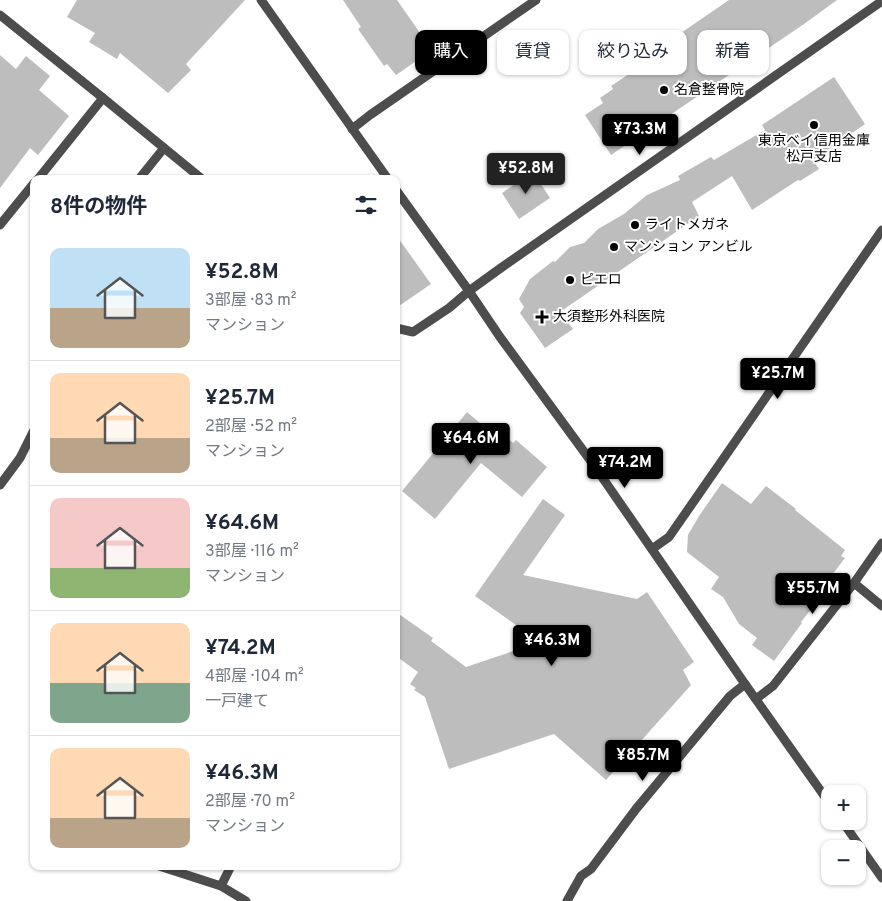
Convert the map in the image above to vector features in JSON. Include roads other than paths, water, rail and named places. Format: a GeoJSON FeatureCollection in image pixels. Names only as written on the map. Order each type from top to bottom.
{"type":"FeatureCollection","features":[{"type":"Feature","properties":{"kind":"street"},"geometry":{"type":"LineString","coordinates":[[261,0],[385,175]]}},
{"type":"Feature","properties":{"kind":"street"},"geometry":{"type":"LineString","coordinates":[[352,129],[536,0]]}},
{"type":"Feature","properties":{"kind":"street"},"geometry":{"type":"LineString","coordinates":[[400,329],[412,332],[449,308],[470,291],[882,1]]}},
{"type":"Feature","properties":{"kind":"street"},"geometry":{"type":"LineString","coordinates":[[0,15],[197,175]]}},
{"type":"Feature","properties":{"kind":"street"},"geometry":{"type":"LineString","coordinates":[[41,175],[103,98]]}},
{"type":"Feature","properties":{"kind":"street"},"geometry":{"type":"LineString","coordinates":[[143,175],[164,148]]}},
{"type":"Feature","properties":{"kind":"street"},"geometry":{"type":"LineString","coordinates":[[0,225],[30,189]]}},
{"type":"Feature","properties":{"kind":"street"},"geometry":{"type":"LineString","coordinates":[[400,195],[470,291],[500,337],[594,464],[821,791]]}},
{"type":"Feature","properties":{"kind":"street"},"geometry":{"type":"LineString","coordinates":[[652,550],[669,537],[882,230]]}},
{"type":"Feature","properties":{"kind":"street"},"geometry":{"type":"LineString","coordinates":[[0,485],[20,458],[30,438]]}},
{"type":"Feature","properties":{"kind":"street"},"geometry":{"type":"LineString","coordinates":[[756,699],[773,686],[854,583],[882,543]]}},
{"type":"Feature","properties":{"kind":"street"},"geometry":{"type":"LineString","coordinates":[[854,583],[882,606]]}},
{"type":"Feature","properties":{"kind":"street"},"geometry":{"type":"LineString","coordinates":[[567,901],[581,876],[591,869],[636,809],[730,696],[745,684]]}},
{"type":"Feature","properties":{"kind":"street"},"geometry":{"type":"LineString","coordinates":[[848,830],[882,878]]}},
{"type":"Feature","properties":{"kind":"street"},"geometry":{"type":"LineString","coordinates":[[172,870],[221,886],[246,901]]}},
{"type":"Feature","properties":{"kind":"street"},"geometry":{"type":"LineString","coordinates":[[221,886],[229,870]]}},
{"type":"Feature","properties":{"kind":"place","name":"名倉整骨院"},"geometry":{"type":"Point","coordinates":[664,90]}},
{"type":"Feature","properties":{"kind":"place","name":"東京ベイ信用金庫 松戸支店"},"geometry":{"type":"Point","coordinates":[814,125]}},
{"type":"Feature","properties":{"kind":"place","name":"ライトメガネ"},"geometry":{"type":"Point","coordinates":[635,225]}},
{"type":"Feature","properties":{"kind":"place","name":"マンション アンビル"},"geometry":{"type":"Point","coordinates":[614,247]}},
{"type":"Feature","properties":{"kind":"place","name":"ピエロ"},"geometry":{"type":"Point","coordinates":[570,280]}},
{"type":"Feature","properties":{"kind":"place","name":"大須整形外科医院"},"geometry":{"type":"Point","coordinates":[542,317]}}]}
